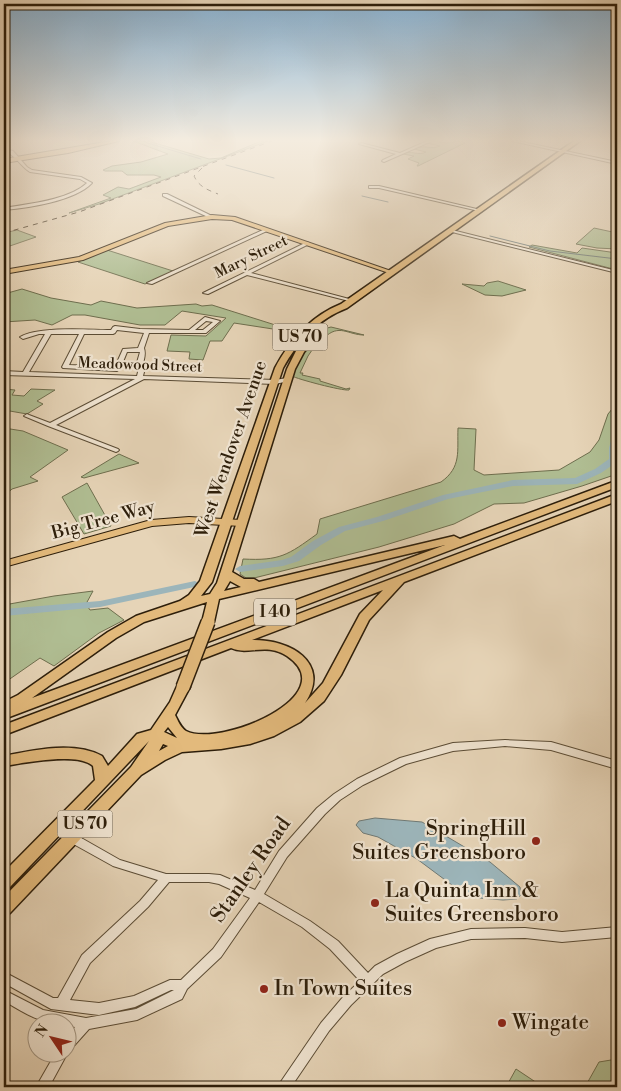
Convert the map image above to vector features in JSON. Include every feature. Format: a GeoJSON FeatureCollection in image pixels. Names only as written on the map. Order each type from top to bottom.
{"type":"FeatureCollection","features":[{"type":"Feature","properties":{"kind":"highway","name":"West Wendover Avenue"},"geometry":{"type":"LineString","coordinates":[[206,582],[275,382],[285,356],[293,344],[333,310],[341,308],[504,192]]}},
{"type":"Feature","properties":{"kind":"highway","name":"West Wendover Avenue"},"geometry":{"type":"LineString","coordinates":[[4,908],[136,771],[156,744],[156,734],[183,687],[208,622],[214,597],[223,583],[287,382],[300,351],[313,335],[340,312],[341,308]]}},
{"type":"Feature","properties":{"kind":"highway"},"geometry":{"type":"LineString","coordinates":[[246,468],[250,470],[248,486],[250,496]]}},
{"type":"Feature","properties":{"kind":"highway","name":"I 40"},"geometry":{"type":"LineString","coordinates":[[4,714],[617,484]]}},
{"type":"Feature","properties":{"kind":"highway","name":"I 40"},"geometry":{"type":"LineString","coordinates":[[4,730],[617,497]]}},
{"type":"Feature","properties":{"kind":"highway"},"geometry":{"type":"LineString","coordinates":[[4,708],[23,698],[140,619],[184,604],[452,540],[547,511]]}},
{"type":"Feature","properties":{"kind":"highway"},"geometry":{"type":"LineString","coordinates":[[226,573],[241,583],[271,584]]}},
{"type":"Feature","properties":{"kind":"highway"},"geometry":{"type":"LineString","coordinates":[[156,734],[171,742],[188,746],[219,744],[250,739],[296,718],[326,692],[362,620],[401,579]]}},
{"type":"Feature","properties":{"kind":"highway"},"geometry":{"type":"LineString","coordinates":[[184,604],[193,598],[206,582],[214,597]]}},
{"type":"Feature","properties":{"kind":"highway"},"geometry":{"type":"LineString","coordinates":[[168,715],[176,729],[182,734],[188,737],[212,738],[255,729],[288,712],[300,701],[307,690],[308,672],[299,658],[292,653],[274,646],[261,644],[225,646]]}},
{"type":"Feature","properties":{"kind":"highway","name":"West Wendover Avenue"},"geometry":{"type":"LineString","coordinates":[[4,882],[102,782],[142,738],[156,734]]}},
{"type":"Feature","properties":{"kind":"highway"},"geometry":{"type":"LineString","coordinates":[[136,771],[159,757],[188,746]]}},
{"type":"Feature","properties":{"kind":"highway"},"geometry":{"type":"LineString","coordinates":[[4,761],[42,756],[90,756],[97,760],[101,766],[102,782]]}},
{"type":"Feature","properties":{"kind":"main road"},"geometry":{"type":"LineString","coordinates":[[4,272],[74,261],[158,226],[212,217],[233,218],[391,272]]}},
{"type":"Feature","properties":{"kind":"main road","name":"Big Tree Way"},"geometry":{"type":"LineString","coordinates":[[4,564],[150,523],[177,520],[241,523]]}},
{"type":"Feature","properties":{"kind":"street"},"geometry":{"type":"LineString","coordinates":[[4,209],[58,198],[74,192]]}},
{"type":"Feature","properties":{"kind":"street"},"geometry":{"type":"LineString","coordinates":[[400,192],[479,210]]}},
{"type":"Feature","properties":{"kind":"street"},"geometry":{"type":"LineString","coordinates":[[165,195],[212,217]]}},
{"type":"Feature","properties":{"kind":"street"},"geometry":{"type":"LineString","coordinates":[[150,283],[267,230]]}},
{"type":"Feature","properties":{"kind":"street"},"geometry":{"type":"LineString","coordinates":[[450,230],[617,272]]}},
{"type":"Feature","properties":{"kind":"street","name":"Mary Street"},"geometry":{"type":"LineString","coordinates":[[206,293],[306,243]]}},
{"type":"Feature","properties":{"kind":"street"},"geometry":{"type":"LineString","coordinates":[[246,273],[351,300]]}},
{"type":"Feature","properties":{"kind":"street"},"geometry":{"type":"LineString","coordinates":[[23,338],[35,332],[112,332],[115,328],[119,327],[147,331],[190,332]]}},
{"type":"Feature","properties":{"kind":"street"},"geometry":{"type":"LineString","coordinates":[[83,331],[64,368],[117,369],[125,350],[141,350]]}},
{"type":"Feature","properties":{"kind":"street"},"geometry":{"type":"LineString","coordinates":[[50,425],[139,377],[143,353],[141,350],[147,331]]}},
{"type":"Feature","properties":{"kind":"street"},"geometry":{"type":"LineString","coordinates":[[25,374],[49,332]]}},
{"type":"Feature","properties":{"kind":"street","name":"Meadowood Street"},"geometry":{"type":"LineString","coordinates":[[4,373],[287,382]]}},
{"type":"Feature","properties":{"kind":"street"},"geometry":{"type":"LineString","coordinates":[[27,416],[116,450]]}},
{"type":"Feature","properties":{"kind":"street","name":"Stanley Road"},"geometry":{"type":"LineString","coordinates":[[78,1023],[86,1024],[136,1014],[178,995],[183,984],[217,953],[257,896],[283,854],[321,810],[360,782],[403,761],[453,747],[505,743],[550,746],[617,765]]}},
{"type":"Feature","properties":{"kind":"street"},"geometry":{"type":"LineString","coordinates":[[72,838],[117,864],[166,878],[209,878],[220,880],[257,896],[306,924],[334,945],[368,981]]}},
{"type":"Feature","properties":{"kind":"street"},"geometry":{"type":"LineString","coordinates":[[62,1005],[86,960],[144,904],[166,878]]}},
{"type":"Feature","properties":{"kind":"street"},"geometry":{"type":"LineString","coordinates":[[284,1087],[325,1027],[368,981],[380,970],[418,950],[434,943],[471,934],[525,933],[562,938],[617,932]]}},
{"type":"Feature","properties":{"kind":"street","name":"Stanley Road"},"geometry":{"type":"LineString","coordinates":[[4,976],[51,1003],[99,1009],[135,1001],[170,985],[183,984]]}},
{"type":"Feature","properties":{"kind":"street","name":"Stanley Road"},"geometry":{"type":"LineString","coordinates":[[4,995],[37,1014]]}},
{"type":"Feature","properties":{"kind":"street"},"geometry":{"type":"LineString","coordinates":[[78,1033],[86,1024]]}},
{"type":"Feature","properties":{"kind":"street"},"geometry":{"type":"LineString","coordinates":[[42,1087],[55,1064]]}},
{"type":"Feature","properties":{"kind":"green space"},"geometry":{"type":"Polygon","coordinates":[[[109,192],[131,192],[69,213],[111,198],[103,195],[109,192]]]}},
{"type":"Feature","properties":{"kind":"green space"},"geometry":{"type":"Polygon","coordinates":[[[594,228],[617,233],[617,249],[576,244],[594,228]]]}},
{"type":"Feature","properties":{"kind":"green space"},"geometry":{"type":"Polygon","coordinates":[[[17,230],[36,237],[4,248],[4,233],[17,230]]]}},
{"type":"Feature","properties":{"kind":"green space"},"geometry":{"type":"Polygon","coordinates":[[[532,245],[577,253],[582,248],[617,253],[617,270],[529,247],[532,245]]]}},
{"type":"Feature","properties":{"kind":"green space"},"geometry":{"type":"Polygon","coordinates":[[[107,250],[173,271],[145,284],[78,262],[107,250]]]}},
{"type":"Feature","properties":{"kind":"green space"},"geometry":{"type":"Polygon","coordinates":[[[498,281],[526,290],[502,296],[485,295],[462,284],[484,286],[487,283],[498,281]]]}},
{"type":"Feature","properties":{"kind":"green space"},"geometry":{"type":"Polygon","coordinates":[[[22,289],[51,298],[91,305],[101,301],[137,308],[196,304],[202,306],[212,305],[288,329],[286,331],[234,323],[222,341],[210,341],[203,360],[189,359],[190,352],[167,351],[171,335],[206,336],[226,318],[182,311],[165,325],[140,325],[85,315],[72,315],[52,325],[35,320],[4,322],[4,294],[22,289]]]}},
{"type":"Feature","properties":{"kind":"green space"},"geometry":{"type":"Polygon","coordinates":[[[331,327],[364,335],[339,330],[324,338],[321,337],[308,356],[300,373],[346,389],[350,388],[349,390],[338,389],[292,376],[307,347],[318,334],[331,327]]]}},
{"type":"Feature","properties":{"kind":"green space"},"geometry":{"type":"Polygon","coordinates":[[[4,389],[15,390],[12,395],[24,396],[31,389],[55,390],[37,401],[43,404],[27,414],[4,410],[4,389]]]}},
{"type":"Feature","properties":{"kind":"green space"},"geometry":{"type":"Polygon","coordinates":[[[617,403],[617,474],[524,503],[494,504],[454,524],[379,547],[254,578],[246,578],[240,574],[243,559],[275,558],[291,552],[307,541],[317,534],[320,519],[441,482],[452,470],[457,458],[458,428],[476,429],[474,470],[484,475],[559,470],[590,452],[599,440],[608,414],[617,403]]]}},
{"type":"Feature","properties":{"kind":"green space"},"geometry":{"type":"Polygon","coordinates":[[[4,428],[23,431],[68,450],[30,477],[38,481],[12,489],[4,496],[4,428]]]}},
{"type":"Feature","properties":{"kind":"green space"},"geometry":{"type":"Polygon","coordinates":[[[119,454],[139,463],[84,478],[81,477],[119,454]]]}},
{"type":"Feature","properties":{"kind":"green space"},"geometry":{"type":"Polygon","coordinates":[[[87,483],[111,526],[84,534],[62,497],[87,483]]]}},
{"type":"Feature","properties":{"kind":"green space"},"geometry":{"type":"Polygon","coordinates":[[[93,591],[86,604],[90,610],[108,608],[124,620],[99,633],[54,666],[40,658],[4,683],[4,605],[93,591]]]}},
{"type":"Feature","properties":{"kind":"green space"},"geometry":{"type":"Polygon","coordinates":[[[617,1059],[617,1083],[615,1087],[585,1087],[599,1062],[617,1059]]]}},
{"type":"Feature","properties":{"kind":"green space"},"geometry":{"type":"Polygon","coordinates":[[[516,1069],[543,1087],[506,1087],[516,1069]]]}},
{"type":"Feature","properties":{"kind":"water"},"geometry":{"type":"Polygon","coordinates":[[[375,818],[422,822],[490,862],[520,887],[521,895],[517,899],[503,900],[468,897],[417,859],[378,837],[363,833],[356,825],[359,821],[375,818]]]}},
{"type":"Feature","properties":{"kind":"waterway"},"geometry":{"type":"LineString","coordinates":[[362,196],[388,202]]}},
{"type":"Feature","properties":{"kind":"waterway"},"geometry":{"type":"LineString","coordinates":[[490,236],[550,251],[617,259]]}},
{"type":"Feature","properties":{"kind":"waterway"},"geometry":{"type":"LineString","coordinates":[[240,569],[283,563],[295,559],[317,543],[342,529],[380,519],[446,497],[513,483],[577,481],[598,471],[614,460],[613,448],[617,433]]}},
{"type":"Feature","properties":{"kind":"waterway"},"geometry":{"type":"LineString","coordinates":[[4,613],[100,604],[195,584]]}},
{"type":"Feature","properties":{"kind":"railway"},"geometry":{"type":"LineString","coordinates":[[4,233],[79,212],[134,192]]}},
{"type":"Feature","properties":{"kind":"railway"},"geometry":{"type":"LineString","coordinates":[[213,192],[218,194]]}},
{"type":"Feature","properties":{"kind":"place","name":"SpringHill Suites Greensboro"},"geometry":{"type":"Point","coordinates":[536,841]}},
{"type":"Feature","properties":{"kind":"place","name":"La Quinta Inn & Suites Greensboro"},"geometry":{"type":"Point","coordinates":[375,903]}},
{"type":"Feature","properties":{"kind":"place","name":"In Town Suites"},"geometry":{"type":"Point","coordinates":[264,989]}},
{"type":"Feature","properties":{"kind":"place","name":"Wingate"},"geometry":{"type":"Point","coordinates":[502,1023]}}]}
